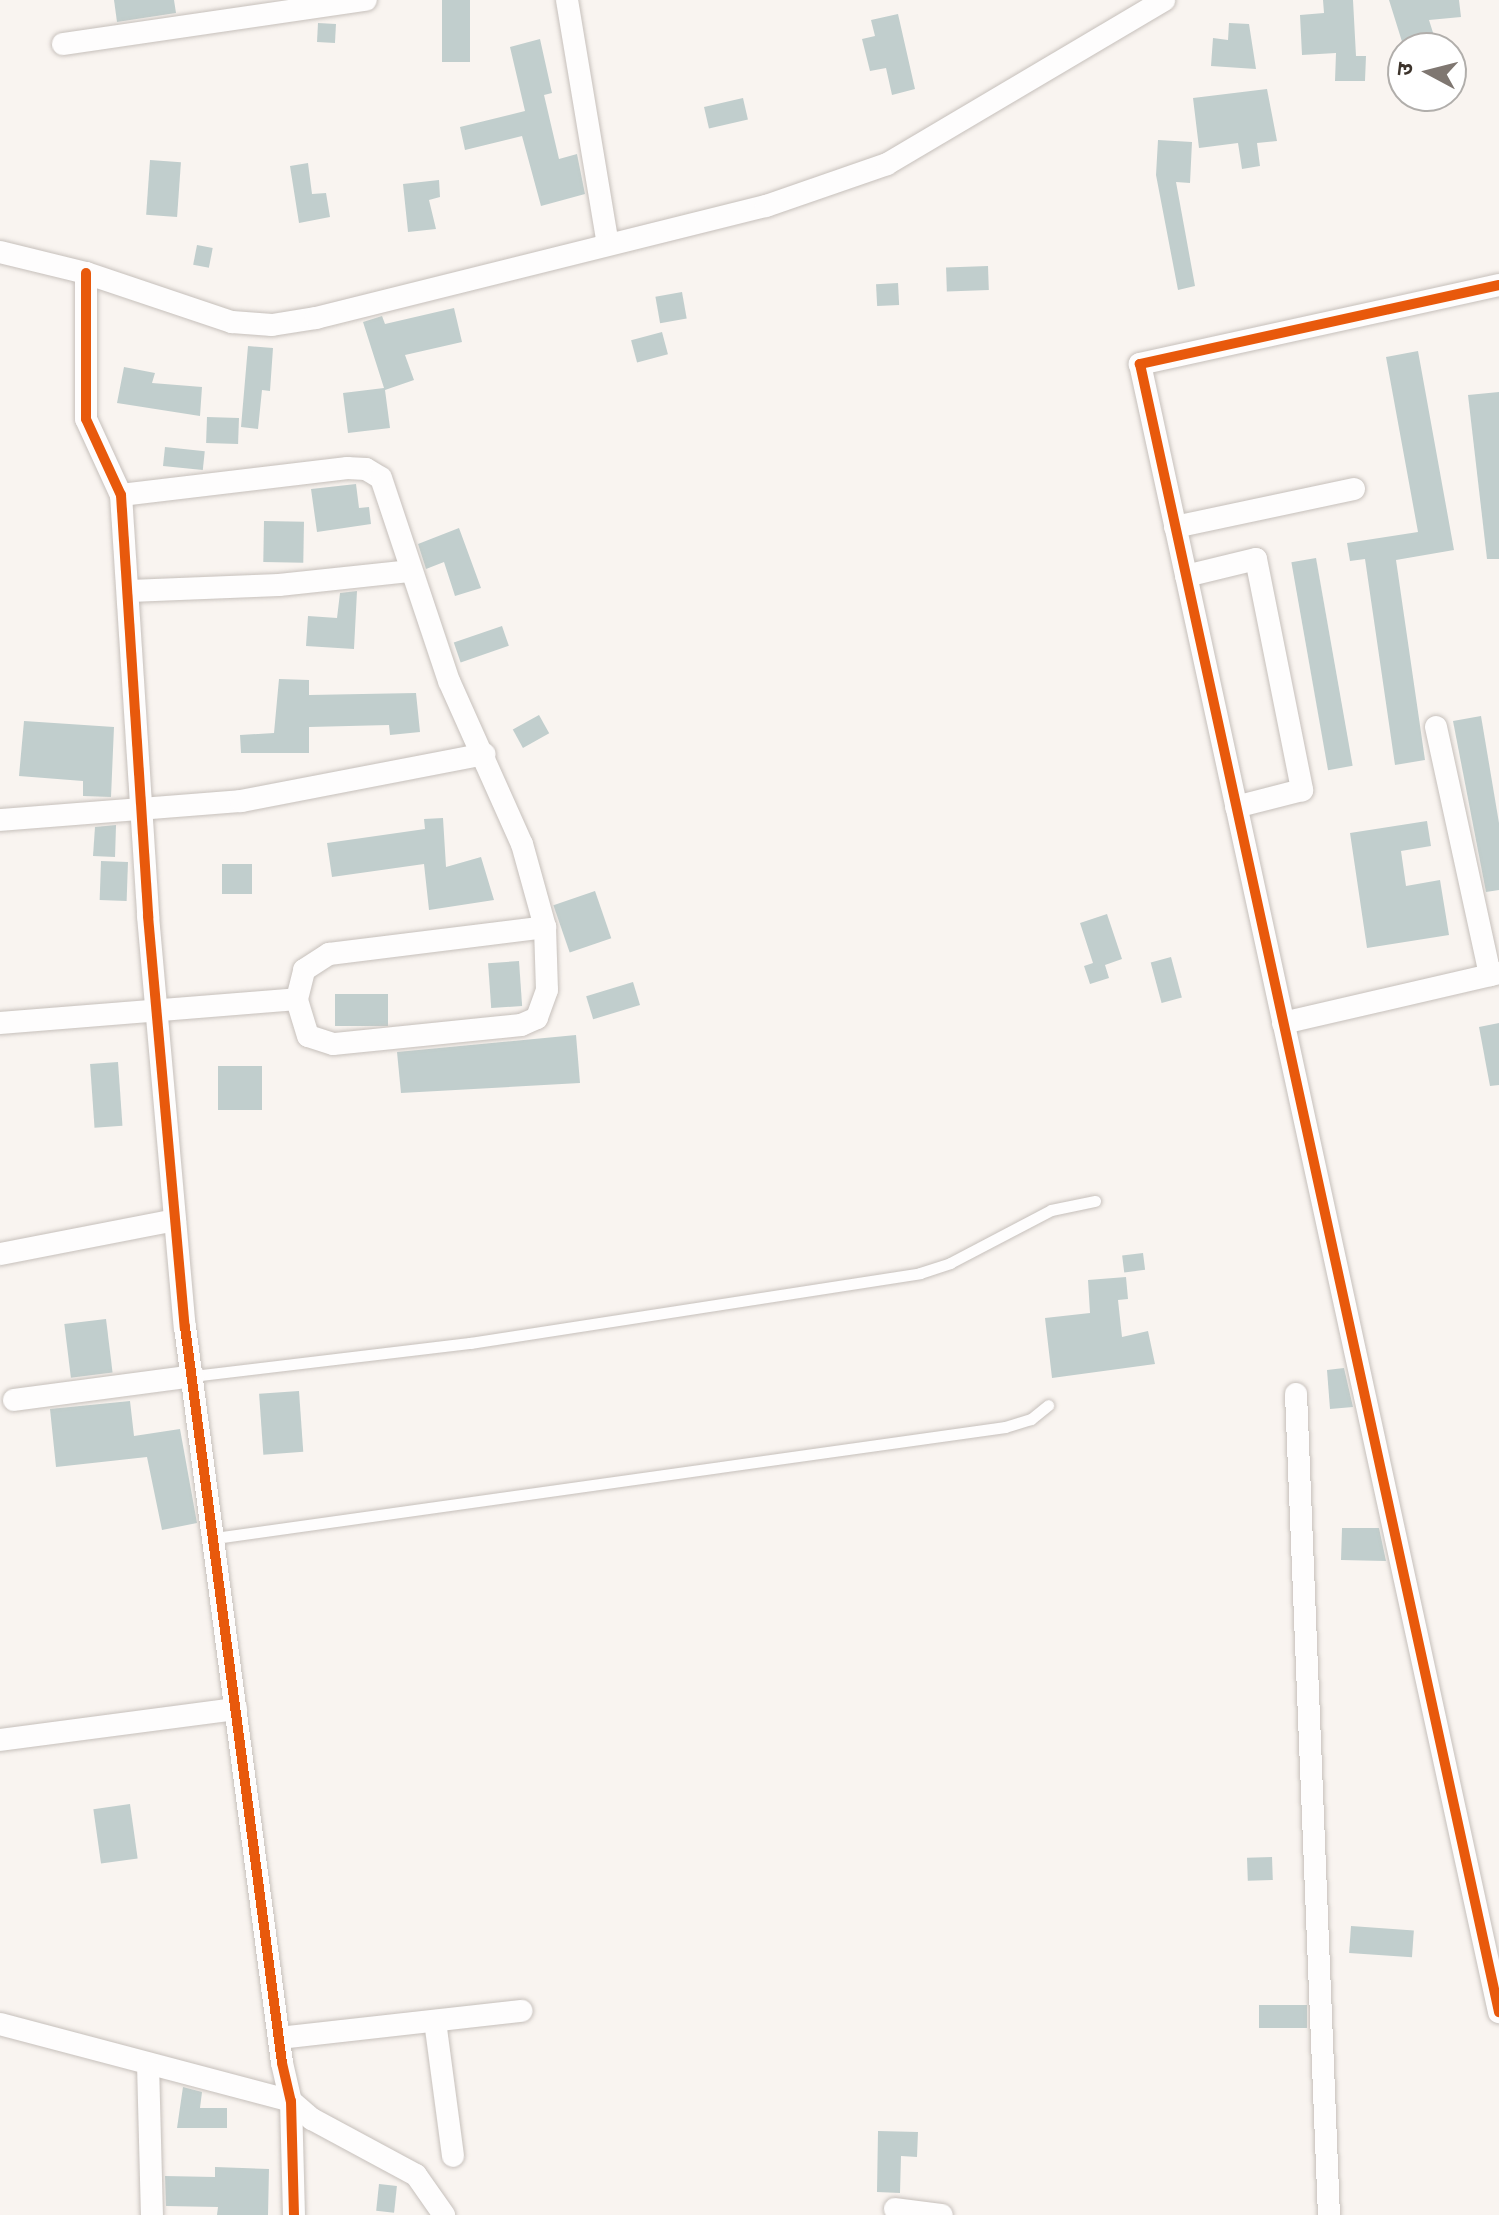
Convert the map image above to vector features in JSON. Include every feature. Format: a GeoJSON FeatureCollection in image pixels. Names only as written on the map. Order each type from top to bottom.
{"type":"FeatureCollection","features":[{"type":"Feature","properties":{"kind":"street"},"geometry":{"type":"LineString","coordinates":[[63,44],[264,9],[366,0]]}},
{"type":"Feature","properties":{"kind":"street"},"geometry":{"type":"LineString","coordinates":[[567,0],[608,244]]}},
{"type":"Feature","properties":{"kind":"street"},"geometry":{"type":"LineString","coordinates":[[0,252],[86,273],[232,322],[272,325],[766,206],[887,164],[1135,8],[1164,0]]}},
{"type":"Feature","properties":{"kind":"street"},"geometry":{"type":"LineString","coordinates":[[86,273],[86,419],[121,495],[130,591],[155,1013],[175,1220],[279,2038],[291,2101],[294,2215]]}},
{"type":"Feature","properties":{"kind":"street"},"geometry":{"type":"LineString","coordinates":[[1499,285],[1140,364],[1499,2012]]}},
{"type":"Feature","properties":{"kind":"street"},"geometry":{"type":"LineString","coordinates":[[121,495],[366,469],[381,478],[391,496],[411,571],[449,681],[485,754],[522,844],[545,927],[545,998],[537,1018],[521,1025],[321,1043],[308,1036],[297,999],[304,970],[329,954],[545,927]]}},
{"type":"Feature","properties":{"kind":"street"},"geometry":{"type":"LineString","coordinates":[[1175,527],[1354,489]]}},
{"type":"Feature","properties":{"kind":"street"},"geometry":{"type":"LineString","coordinates":[[1186,576],[1256,559],[1302,790],[1236,807]]}},
{"type":"Feature","properties":{"kind":"street"},"geometry":{"type":"LineString","coordinates":[[130,591],[279,585],[411,571]]}},
{"type":"Feature","properties":{"kind":"street"},"geometry":{"type":"LineString","coordinates":[[1283,1023],[1495,974],[1436,727]]}},
{"type":"Feature","properties":{"kind":"street"},"geometry":{"type":"LineString","coordinates":[[0,820],[143,812],[302,792],[485,754]]}},
{"type":"Feature","properties":{"kind":"street"},"geometry":{"type":"LineString","coordinates":[[0,1023],[155,1013],[297,999]]}},
{"type":"Feature","properties":{"kind":"street"},"geometry":{"type":"LineString","coordinates":[[0,1254],[175,1220]]}},
{"type":"Feature","properties":{"kind":"street"},"geometry":{"type":"LineString","coordinates":[[14,1400],[193,1376]]}},
{"type":"Feature","properties":{"kind":"street"},"geometry":{"type":"LineString","coordinates":[[1296,1394],[1329,2215]]}},
{"type":"Feature","properties":{"kind":"street"},"geometry":{"type":"LineString","coordinates":[[0,1740],[236,1709]]}},
{"type":"Feature","properties":{"kind":"street"},"geometry":{"type":"LineString","coordinates":[[279,2038],[521,2011]]}},
{"type":"Feature","properties":{"kind":"street"},"geometry":{"type":"LineString","coordinates":[[435,2021],[453,2156]]}},
{"type":"Feature","properties":{"kind":"street"},"geometry":{"type":"LineString","coordinates":[[0,2024],[291,2101],[312,2119],[416,2175],[444,2215]]}},
{"type":"Feature","properties":{"kind":"street"},"geometry":{"type":"LineString","coordinates":[[148,2064],[152,2215]]}},
{"type":"Feature","properties":{"kind":"street"},"geometry":{"type":"LineString","coordinates":[[895,2209],[942,2215]]}},
{"type":"Feature","properties":{"kind":"lane"},"geometry":{"type":"LineString","coordinates":[[193,1376],[470,1343],[920,1273],[950,1263],[1051,1210],[1095,1201]]}},
{"type":"Feature","properties":{"kind":"lane"},"geometry":{"type":"LineString","coordinates":[[215,1538],[1005,1427],[1031,1419],[1048,1405]]}},
{"type":"Feature","properties":{"kind":"building"},"geometry":{"type":"Polygon","coordinates":[[[114,0],[174,0],[176,13],[117,22],[114,0]]]}},
{"type":"Feature","properties":{"kind":"building"},"geometry":{"type":"Polygon","coordinates":[[[442,0],[470,0],[470,62],[442,62],[442,0]]]}},
{"type":"Feature","properties":{"kind":"building"},"geometry":{"type":"Polygon","coordinates":[[[1323,0],[1353,0],[1356,56],[1366,56],[1365,81],[1335,81],[1336,53],[1302,55],[1300,15],[1324,13],[1323,0]]]}},
{"type":"Feature","properties":{"kind":"building"},"geometry":{"type":"Polygon","coordinates":[[[1389,0],[1459,0],[1461,17],[1429,20],[1433,32],[1399,32],[1389,0]]]}},
{"type":"Feature","properties":{"kind":"building"},"geometry":{"type":"Polygon","coordinates":[[[898,14],[915,89],[892,95],[886,68],[870,71],[862,39],[875,36],[871,20],[898,14]]]}},
{"type":"Feature","properties":{"kind":"building"},"geometry":{"type":"Polygon","coordinates":[[[318,23],[336,24],[335,43],[317,42],[318,23]]]}},
{"type":"Feature","properties":{"kind":"building"},"geometry":{"type":"Polygon","coordinates":[[[1229,23],[1249,24],[1256,69],[1211,66],[1213,38],[1228,40],[1229,23]]]}},
{"type":"Feature","properties":{"kind":"building"},"geometry":{"type":"Polygon","coordinates":[[[540,39],[552,93],[544,95],[559,159],[577,154],[585,194],[541,206],[522,136],[465,150],[460,127],[525,111],[510,47],[540,39]]]}},
{"type":"Feature","properties":{"kind":"building"},"geometry":{"type":"Polygon","coordinates":[[[1267,89],[1277,141],[1257,143],[1260,166],[1242,169],[1238,143],[1199,148],[1193,98],[1267,89]]]}},
{"type":"Feature","properties":{"kind":"building"},"geometry":{"type":"Polygon","coordinates":[[[743,98],[748,119],[709,128],[704,107],[743,98]]]}},
{"type":"Feature","properties":{"kind":"building"},"geometry":{"type":"Polygon","coordinates":[[[1158,140],[1192,142],[1190,183],[1176,182],[1195,286],[1178,290],[1156,175],[1158,140]]]}},
{"type":"Feature","properties":{"kind":"building"},"geometry":{"type":"Polygon","coordinates":[[[150,160],[181,162],[177,217],[146,215],[150,160]]]}},
{"type":"Feature","properties":{"kind":"building"},"geometry":{"type":"Polygon","coordinates":[[[308,163],[312,194],[326,193],[330,217],[299,223],[290,166],[308,163]]]}},
{"type":"Feature","properties":{"kind":"building"},"geometry":{"type":"Polygon","coordinates":[[[439,180],[440,197],[429,200],[436,229],[408,232],[403,184],[439,180]]]}},
{"type":"Feature","properties":{"kind":"building"},"geometry":{"type":"Polygon","coordinates":[[[197,245],[213,248],[209,268],[193,265],[197,245]]]}},
{"type":"Feature","properties":{"kind":"building"},"geometry":{"type":"Polygon","coordinates":[[[988,266],[989,290],[947,291],[946,267],[988,266]]]}},
{"type":"Feature","properties":{"kind":"building"},"geometry":{"type":"Polygon","coordinates":[[[898,283],[899,305],[877,306],[876,284],[898,283]]]}},
{"type":"Feature","properties":{"kind":"building"},"geometry":{"type":"Polygon","coordinates":[[[682,292],[687,319],[660,323],[655,297],[682,292]]]}},
{"type":"Feature","properties":{"kind":"building"},"geometry":{"type":"Polygon","coordinates":[[[454,308],[462,342],[405,355],[414,380],[385,390],[390,428],[348,433],[343,393],[384,388],[363,322],[382,316],[385,324],[454,308]]]}},
{"type":"Feature","properties":{"kind":"building"},"geometry":{"type":"Polygon","coordinates":[[[662,332],[668,354],[637,362],[631,340],[662,332]]]}},
{"type":"Feature","properties":{"kind":"building"},"geometry":{"type":"Polygon","coordinates":[[[248,346],[273,348],[270,391],[262,390],[258,429],[241,427],[248,346]]]}},
{"type":"Feature","properties":{"kind":"building"},"geometry":{"type":"Polygon","coordinates":[[[1418,351],[1454,550],[1396,560],[1425,760],[1395,765],[1365,559],[1350,561],[1347,543],[1418,532],[1386,357],[1418,351]]]}},
{"type":"Feature","properties":{"kind":"building"},"geometry":{"type":"Polygon","coordinates":[[[124,367],[155,373],[152,383],[202,387],[200,416],[117,403],[124,367]]]}},
{"type":"Feature","properties":{"kind":"building"},"geometry":{"type":"Polygon","coordinates":[[[1499,392],[1499,559],[1487,559],[1468,395],[1499,392]]]}},
{"type":"Feature","properties":{"kind":"building"},"geometry":{"type":"Polygon","coordinates":[[[207,417],[239,418],[238,444],[206,443],[207,417]]]}},
{"type":"Feature","properties":{"kind":"building"},"geometry":{"type":"Polygon","coordinates":[[[165,447],[205,451],[203,470],[163,466],[165,447]]]}},
{"type":"Feature","properties":{"kind":"building"},"geometry":{"type":"Polygon","coordinates":[[[356,484],[359,508],[369,507],[371,524],[317,532],[311,489],[356,484]]]}},
{"type":"Feature","properties":{"kind":"building"},"geometry":{"type":"Polygon","coordinates":[[[264,521],[304,522],[303,563],[263,562],[264,521]]]}},
{"type":"Feature","properties":{"kind":"building"},"geometry":{"type":"Polygon","coordinates":[[[459,528],[481,588],[455,596],[444,562],[426,569],[418,544],[459,528]]]}},
{"type":"Feature","properties":{"kind":"building"},"geometry":{"type":"Polygon","coordinates":[[[1316,558],[1353,766],[1328,770],[1291,562],[1316,558]]]}},
{"type":"Feature","properties":{"kind":"building"},"geometry":{"type":"Polygon","coordinates":[[[357,591],[354,649],[306,646],[308,616],[337,618],[340,593],[357,591]]]}},
{"type":"Feature","properties":{"kind":"building"},"geometry":{"type":"Polygon","coordinates":[[[502,626],[509,646],[461,662],[454,643],[502,626]]]}},
{"type":"Feature","properties":{"kind":"building"},"geometry":{"type":"Polygon","coordinates":[[[279,679],[309,680],[309,695],[416,693],[420,732],[390,735],[389,725],[309,727],[309,753],[241,753],[240,735],[274,733],[279,679]]]}},
{"type":"Feature","properties":{"kind":"building"},"geometry":{"type":"Polygon","coordinates":[[[539,715],[549,733],[523,748],[513,730],[539,715]]]}},
{"type":"Feature","properties":{"kind":"building"},"geometry":{"type":"Polygon","coordinates":[[[1481,716],[1499,823],[1499,890],[1486,892],[1453,721],[1481,716]]]}},
{"type":"Feature","properties":{"kind":"building"},"geometry":{"type":"Polygon","coordinates":[[[24,721],[114,727],[111,797],[83,796],[83,781],[19,776],[24,721]]]}},
{"type":"Feature","properties":{"kind":"building"},"geometry":{"type":"Polygon","coordinates":[[[443,818],[446,867],[481,857],[494,900],[429,910],[424,864],[332,877],[327,843],[425,829],[424,819],[443,818]]]}},
{"type":"Feature","properties":{"kind":"building"},"geometry":{"type":"Polygon","coordinates":[[[1427,821],[1431,846],[1401,851],[1406,886],[1440,880],[1449,935],[1367,948],[1350,833],[1427,821]]]}},
{"type":"Feature","properties":{"kind":"building"},"geometry":{"type":"Polygon","coordinates":[[[116,825],[115,857],[93,856],[95,827],[116,825]]]}},
{"type":"Feature","properties":{"kind":"building"},"geometry":{"type":"Polygon","coordinates":[[[101,861],[128,862],[127,901],[100,900],[101,861]]]}},
{"type":"Feature","properties":{"kind":"building"},"geometry":{"type":"Polygon","coordinates":[[[222,864],[252,864],[252,894],[222,894],[222,864]]]}},
{"type":"Feature","properties":{"kind":"building"},"geometry":{"type":"Polygon","coordinates":[[[595,891],[611,938],[570,953],[553,905],[595,891]]]}},
{"type":"Feature","properties":{"kind":"building"},"geometry":{"type":"Polygon","coordinates":[[[1107,914],[1122,959],[1105,965],[1109,978],[1090,984],[1084,966],[1093,963],[1080,923],[1107,914]]]}},
{"type":"Feature","properties":{"kind":"building"},"geometry":{"type":"Polygon","coordinates":[[[1171,957],[1182,998],[1162,1003],[1151,962],[1171,957]]]}},
{"type":"Feature","properties":{"kind":"building"},"geometry":{"type":"Polygon","coordinates":[[[519,961],[522,1006],[491,1008],[488,963],[519,961]]]}},
{"type":"Feature","properties":{"kind":"building"},"geometry":{"type":"Polygon","coordinates":[[[633,982],[640,1005],[593,1019],[586,996],[633,982]]]}},
{"type":"Feature","properties":{"kind":"building"},"geometry":{"type":"Polygon","coordinates":[[[335,994],[388,994],[388,1026],[335,1026],[335,994]]]}},
{"type":"Feature","properties":{"kind":"building"},"geometry":{"type":"Polygon","coordinates":[[[1499,1023],[1499,1085],[1490,1086],[1479,1027],[1499,1023]]]}},
{"type":"Feature","properties":{"kind":"building"},"geometry":{"type":"Polygon","coordinates":[[[576,1035],[580,1083],[401,1093],[397,1052],[576,1035]]]}},
{"type":"Feature","properties":{"kind":"building"},"geometry":{"type":"Polygon","coordinates":[[[118,1062],[122,1126],[95,1128],[90,1064],[118,1062]]]}},
{"type":"Feature","properties":{"kind":"building"},"geometry":{"type":"Polygon","coordinates":[[[218,1066],[262,1066],[262,1110],[218,1110],[218,1066]]]}},
{"type":"Feature","properties":{"kind":"building"},"geometry":{"type":"Polygon","coordinates":[[[1143,1253],[1145,1270],[1124,1272],[1122,1256],[1143,1253]]]}},
{"type":"Feature","properties":{"kind":"building"},"geometry":{"type":"Polygon","coordinates":[[[1126,1277],[1128,1299],[1118,1300],[1122,1337],[1148,1331],[1155,1364],[1052,1378],[1045,1318],[1090,1313],[1088,1280],[1126,1277]]]}},
{"type":"Feature","properties":{"kind":"building"},"geometry":{"type":"Polygon","coordinates":[[[106,1319],[113,1373],[71,1378],[64,1324],[106,1319]]]}},
{"type":"Feature","properties":{"kind":"building"},"geometry":{"type":"Polygon","coordinates":[[[1344,1368],[1353,1407],[1330,1409],[1327,1370],[1344,1368]]]}},
{"type":"Feature","properties":{"kind":"building"},"geometry":{"type":"Polygon","coordinates":[[[299,1391],[303,1452],[263,1455],[259,1394],[299,1391]]]}},
{"type":"Feature","properties":{"kind":"building"},"geometry":{"type":"Polygon","coordinates":[[[130,1401],[134,1436],[180,1429],[197,1523],[162,1530],[147,1457],[56,1467],[50,1409],[130,1401]]]}},
{"type":"Feature","properties":{"kind":"building"},"geometry":{"type":"Polygon","coordinates":[[[1342,1528],[1379,1528],[1386,1561],[1341,1560],[1342,1528]]]}},
{"type":"Feature","properties":{"kind":"building"},"geometry":{"type":"Polygon","coordinates":[[[130,1804],[138,1858],[101,1864],[93,1809],[130,1804]]]}},
{"type":"Feature","properties":{"kind":"building"},"geometry":{"type":"Polygon","coordinates":[[[1272,1857],[1273,1880],[1248,1881],[1247,1858],[1272,1857]]]}},
{"type":"Feature","properties":{"kind":"building"},"geometry":{"type":"Polygon","coordinates":[[[1351,1926],[1414,1930],[1412,1957],[1349,1953],[1351,1926]]]}},
{"type":"Feature","properties":{"kind":"building"},"geometry":{"type":"Polygon","coordinates":[[[1259,2005],[1307,2005],[1307,2028],[1259,2028],[1259,2005]]]}},
{"type":"Feature","properties":{"kind":"building"},"geometry":{"type":"Polygon","coordinates":[[[183,2087],[202,2092],[200,2108],[227,2108],[227,2128],[177,2128],[183,2087]]]}},
{"type":"Feature","properties":{"kind":"building"},"geometry":{"type":"Polygon","coordinates":[[[878,2131],[918,2132],[917,2157],[901,2156],[900,2193],[877,2192],[878,2131]]]}},
{"type":"Feature","properties":{"kind":"building"},"geometry":{"type":"Polygon","coordinates":[[[215,2167],[269,2169],[268,2215],[217,2215],[218,2207],[166,2206],[165,2176],[215,2177],[215,2167]]]}},
{"type":"Feature","properties":{"kind":"building"},"geometry":{"type":"Polygon","coordinates":[[[379,2184],[397,2186],[394,2213],[376,2211],[379,2184]]]}},
{"type":"Feature","properties":{"kind":"cycle path"},"geometry":{"type":"LineString","coordinates":[[86,273],[86,419],[121,495],[148,916],[185,1327],[282,2063],[291,2101],[294,2215]]}},
{"type":"Feature","properties":{"kind":"cycle path"},"geometry":{"type":"LineString","coordinates":[[1499,285],[1140,364],[1499,2012]]}}]}
